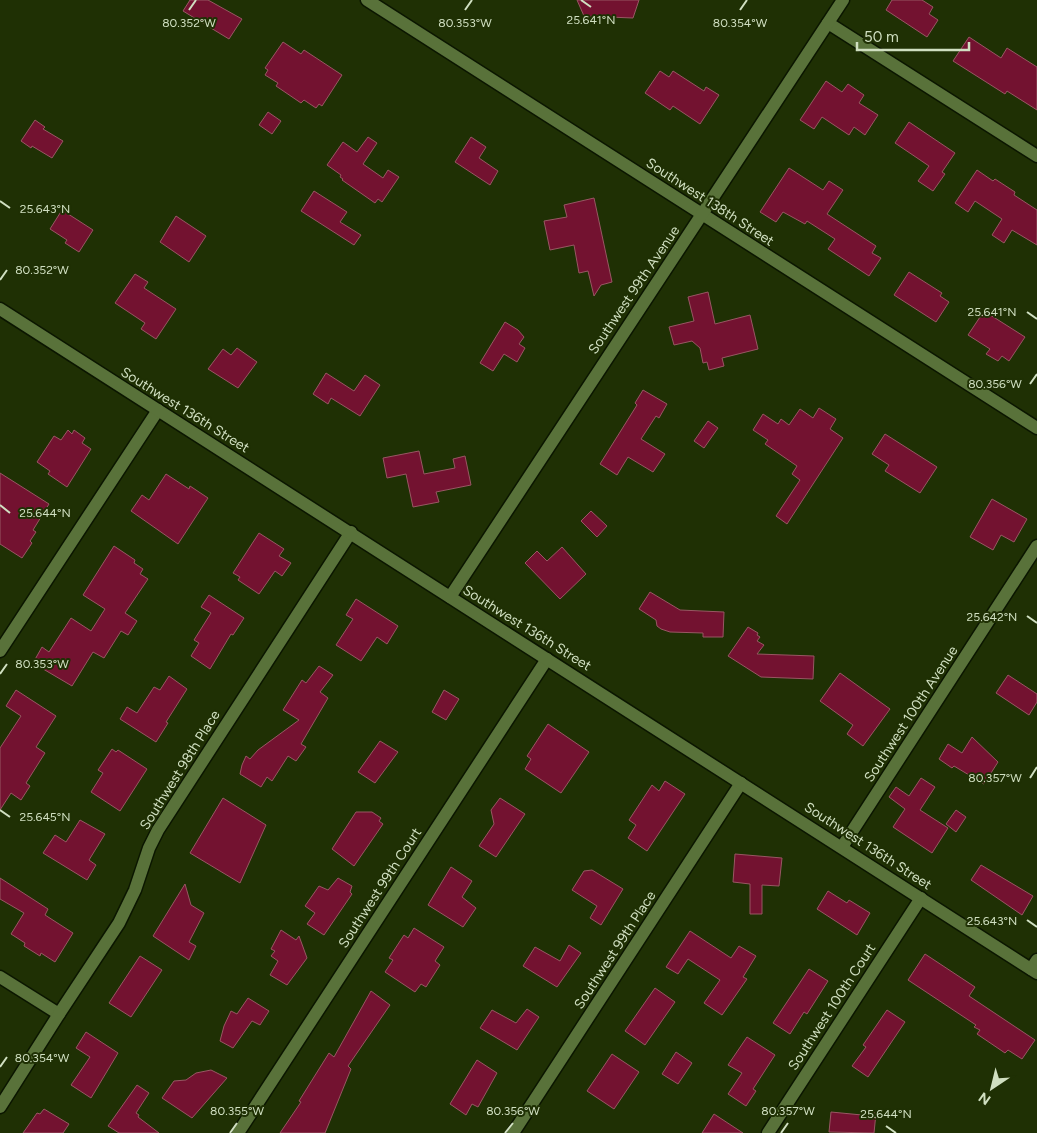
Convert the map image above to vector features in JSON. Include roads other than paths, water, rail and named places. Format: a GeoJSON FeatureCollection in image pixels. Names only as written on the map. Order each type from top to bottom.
{"type":"FeatureCollection","features":[{"type":"Feature","properties":{"kind":"street","name":"Southwest 138th Street"},"geometry":{"type":"LineString","coordinates":[[367,0],[1037,428]]}},
{"type":"Feature","properties":{"kind":"street","name":"Southwest 99th Avenue"},"geometry":{"type":"LineString","coordinates":[[450,597],[843,0]]}},
{"type":"Feature","properties":{"kind":"street"},"geometry":{"type":"LineString","coordinates":[[828,23],[1037,156]]}},
{"type":"Feature","properties":{"kind":"street","name":"Southwest 136th Street"},"geometry":{"type":"LineString","coordinates":[[0,309],[921,898],[1035,967]]}},
{"type":"Feature","properties":{"kind":"street"},"geometry":{"type":"LineString","coordinates":[[0,651],[158,410]]}},
{"type":"Feature","properties":{"kind":"street","name":"Southwest 98th Place"},"geometry":{"type":"LineString","coordinates":[[0,1107],[128,907],[149,848],[158,830],[351,532]]}},
{"type":"Feature","properties":{"kind":"street","name":"Southwest 100th Avenue"},"geometry":{"type":"LineString","coordinates":[[842,847],[1037,546]]}},
{"type":"Feature","properties":{"kind":"street","name":"Southwest 99th Court"},"geometry":{"type":"LineString","coordinates":[[238,1133],[547,659]]}},
{"type":"Feature","properties":{"kind":"street","name":"Southwest 99th Place"},"geometry":{"type":"LineString","coordinates":[[513,1133],[741,783]]}},
{"type":"Feature","properties":{"kind":"street","name":"Southwest 100th Court"},"geometry":{"type":"LineString","coordinates":[[768,1133],[921,898]]}},
{"type":"Feature","properties":{"kind":"street"},"geometry":{"type":"LineString","coordinates":[[0,976],[59,1014]]}}]}
